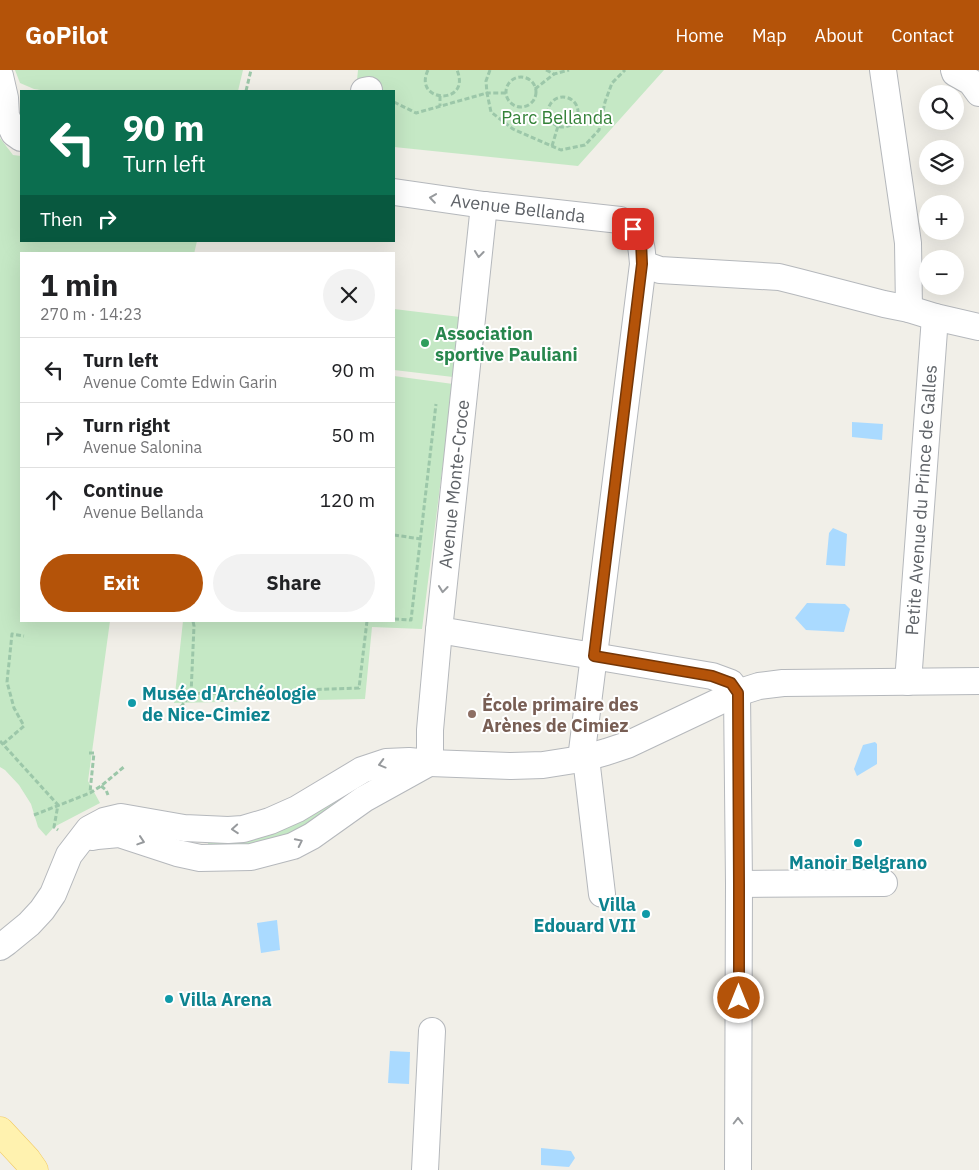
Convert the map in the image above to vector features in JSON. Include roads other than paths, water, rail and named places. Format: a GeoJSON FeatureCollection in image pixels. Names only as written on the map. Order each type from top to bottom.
{"type":"FeatureCollection","features":[{"type":"Feature","properties":{"kind":"main road"},"geometry":{"type":"LineString","coordinates":[[0,1131],[34,1170]]}},
{"type":"Feature","properties":{"kind":"street"},"geometry":{"type":"LineString","coordinates":[[883,70],[908,243],[909,309]]}},
{"type":"Feature","properties":{"kind":"street"},"geometry":{"type":"LineString","coordinates":[[954,70],[955,73],[971,82],[979,93]]}},
{"type":"Feature","properties":{"kind":"street"},"geometry":{"type":"LineString","coordinates":[[9,92],[6,116],[14,134],[20,137]]}},
{"type":"Feature","properties":{"kind":"street","name":"Avenue Bellanda"},"geometry":{"type":"LineString","coordinates":[[395,192],[484,205],[620,220],[633,229],[641,241],[642,264],[594,656],[584,758],[602,894]]}},
{"type":"Feature","properties":{"kind":"street","name":"Avenue Monte-Croce"},"geometry":{"type":"LineString","coordinates":[[430,763],[430,730],[439,630],[484,205]]}},
{"type":"Feature","properties":{"kind":"street"},"geometry":{"type":"LineString","coordinates":[[642,264],[660,270],[779,277],[979,327]]}},
{"type":"Feature","properties":{"kind":"street","name":"Petite Avenue du Prince de Galles"},"geometry":{"type":"LineString","coordinates":[[908,682],[935,317]]}},
{"type":"Feature","properties":{"kind":"street"},"geometry":{"type":"LineString","coordinates":[[439,630],[712,676],[731,683],[738,693],[738,1170]]}},
{"type":"Feature","properties":{"kind":"street"},"geometry":{"type":"LineString","coordinates":[[0,947],[29,924],[42,910],[53,894],[69,855],[89,829],[104,821],[121,817],[184,828],[228,830],[270,821],[297,809],[362,770],[386,762],[409,760],[430,763],[511,766],[543,765],[584,758],[627,745],[738,693],[759,686],[783,683],[979,681]]}},
{"type":"Feature","properties":{"kind":"street"},"geometry":{"type":"LineString","coordinates":[[739,884],[884,883]]}},
{"type":"Feature","properties":{"kind":"street"},"geometry":{"type":"LineString","coordinates":[[425,1170],[432,1031]]}},
{"type":"Feature","properties":{"kind":"water"},"geometry":{"type":"Polygon","coordinates":[[[852,422],[883,424],[882,440],[852,437],[852,422]]]}},
{"type":"Feature","properties":{"kind":"water"},"geometry":{"type":"Polygon","coordinates":[[[833,528],[847,534],[845,566],[826,565],[829,533],[833,528]]]}},
{"type":"Feature","properties":{"kind":"water"},"geometry":{"type":"Polygon","coordinates":[[[807,603],[845,604],[850,609],[844,632],[806,630],[795,618],[807,603]]]}},
{"type":"Feature","properties":{"kind":"water"},"geometry":{"type":"Polygon","coordinates":[[[875,742],[877,744],[877,764],[857,776],[854,769],[863,745],[875,742]]]}},
{"type":"Feature","properties":{"kind":"water"},"geometry":{"type":"Polygon","coordinates":[[[277,920],[280,950],[261,953],[257,923],[277,920]]]}},
{"type":"Feature","properties":{"kind":"water"},"geometry":{"type":"Polygon","coordinates":[[[390,1051],[410,1052],[409,1084],[388,1083],[390,1051]]]}},
{"type":"Feature","properties":{"kind":"water"},"geometry":{"type":"Polygon","coordinates":[[[541,1148],[571,1151],[575,1158],[569,1167],[541,1165],[541,1148]]]}},
{"type":"Feature","properties":{"kind":"place","name":"Association sportive Pauliani"},"geometry":{"type":"Point","coordinates":[425,343]}},
{"type":"Feature","properties":{"kind":"place","name":"Musée d'Archéologie de Nice-Cimiez"},"geometry":{"type":"Point","coordinates":[132,703]}},
{"type":"Feature","properties":{"kind":"place","name":"École primaire des Arènes de Cimiez"},"geometry":{"type":"Point","coordinates":[472,714]}},
{"type":"Feature","properties":{"kind":"place","name":"Manoir Belgrano"},"geometry":{"type":"Point","coordinates":[858,843]}},
{"type":"Feature","properties":{"kind":"place","name":"Villa Edouard VII"},"geometry":{"type":"Point","coordinates":[646,914]}},
{"type":"Feature","properties":{"kind":"place","name":"Villa Arena"},"geometry":{"type":"Point","coordinates":[169,999]}},
{"type":"Feature","properties":{"kind":"park label","name":"Parc Bellanda"},"geometry":{"type":"Point","coordinates":[557,117]}}]}
